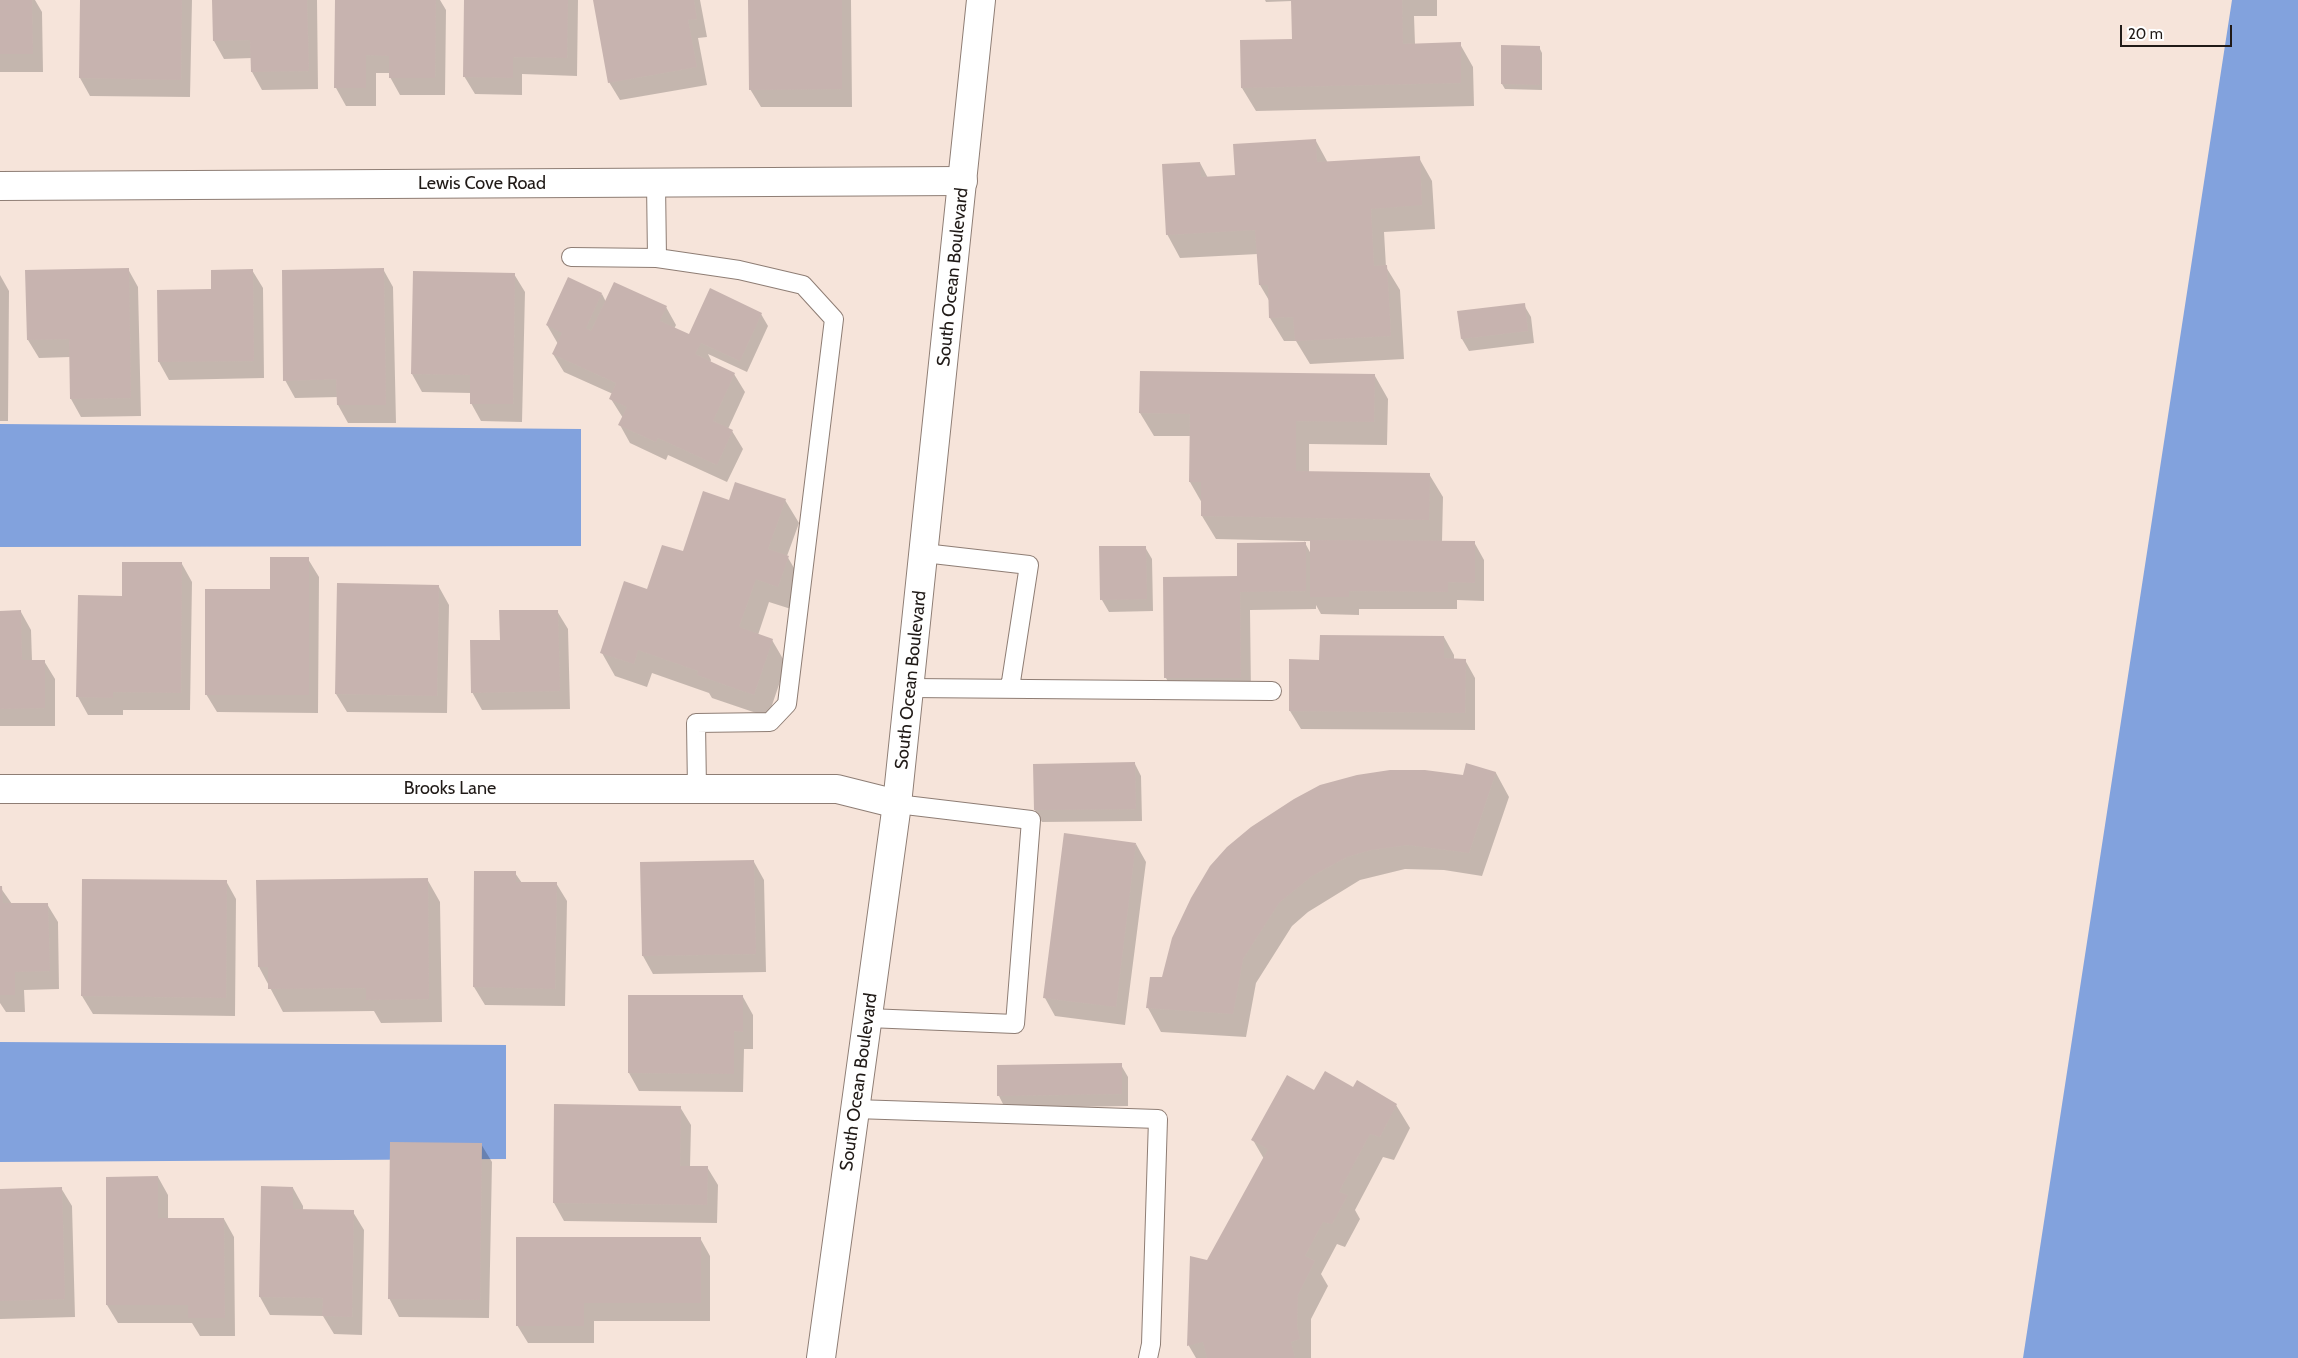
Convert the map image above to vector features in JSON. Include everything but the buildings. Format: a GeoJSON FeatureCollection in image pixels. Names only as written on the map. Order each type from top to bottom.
{"type":"FeatureCollection","features":[{"type":"Feature","properties":{"kind":"street","name":"South Ocean Boulevard"},"geometry":{"type":"LineString","coordinates":[[821,1358],[898,804],[981,0]]}},
{"type":"Feature","properties":{"kind":"street","name":"Lewis Cove Road"},"geometry":{"type":"LineString","coordinates":[[0,186],[963,181]]}},
{"type":"Feature","properties":{"kind":"street","name":"Brooks Lane"},"geometry":{"type":"LineString","coordinates":[[0,789],[838,789],[898,804]]}},
{"type":"Feature","properties":{"kind":"lane"},"geometry":{"type":"LineString","coordinates":[[656,183],[657,258]]}},
{"type":"Feature","properties":{"kind":"lane"},"geometry":{"type":"LineString","coordinates":[[571,257],[657,258],[739,270],[803,285],[834,320],[787,704],[770,722],[696,722],[697,789]]}},
{"type":"Feature","properties":{"kind":"lane"},"geometry":{"type":"LineString","coordinates":[[924,553],[1029,565],[1010,688]]}},
{"type":"Feature","properties":{"kind":"lane"},"geometry":{"type":"LineString","coordinates":[[910,688],[1272,691]]}},
{"type":"Feature","properties":{"kind":"lane"},"geometry":{"type":"LineString","coordinates":[[868,1018],[1015,1024],[1032,820],[898,804]]}},
{"type":"Feature","properties":{"kind":"lane"},"geometry":{"type":"LineString","coordinates":[[855,1109],[1158,1119],[1151,1344],[1148,1358]]}},
{"type":"Feature","properties":{"kind":"water"},"geometry":{"type":"Polygon","coordinates":[[[2232,0],[2298,0],[2298,1358],[2023,1358],[2232,0]]]}},
{"type":"Feature","properties":{"kind":"water"},"geometry":{"type":"Polygon","coordinates":[[[0,424],[581,429],[581,546],[0,547],[0,424]]]}},
{"type":"Feature","properties":{"kind":"water"},"geometry":{"type":"Polygon","coordinates":[[[0,1042],[506,1045],[506,1159],[0,1162],[0,1042]]]}}]}
